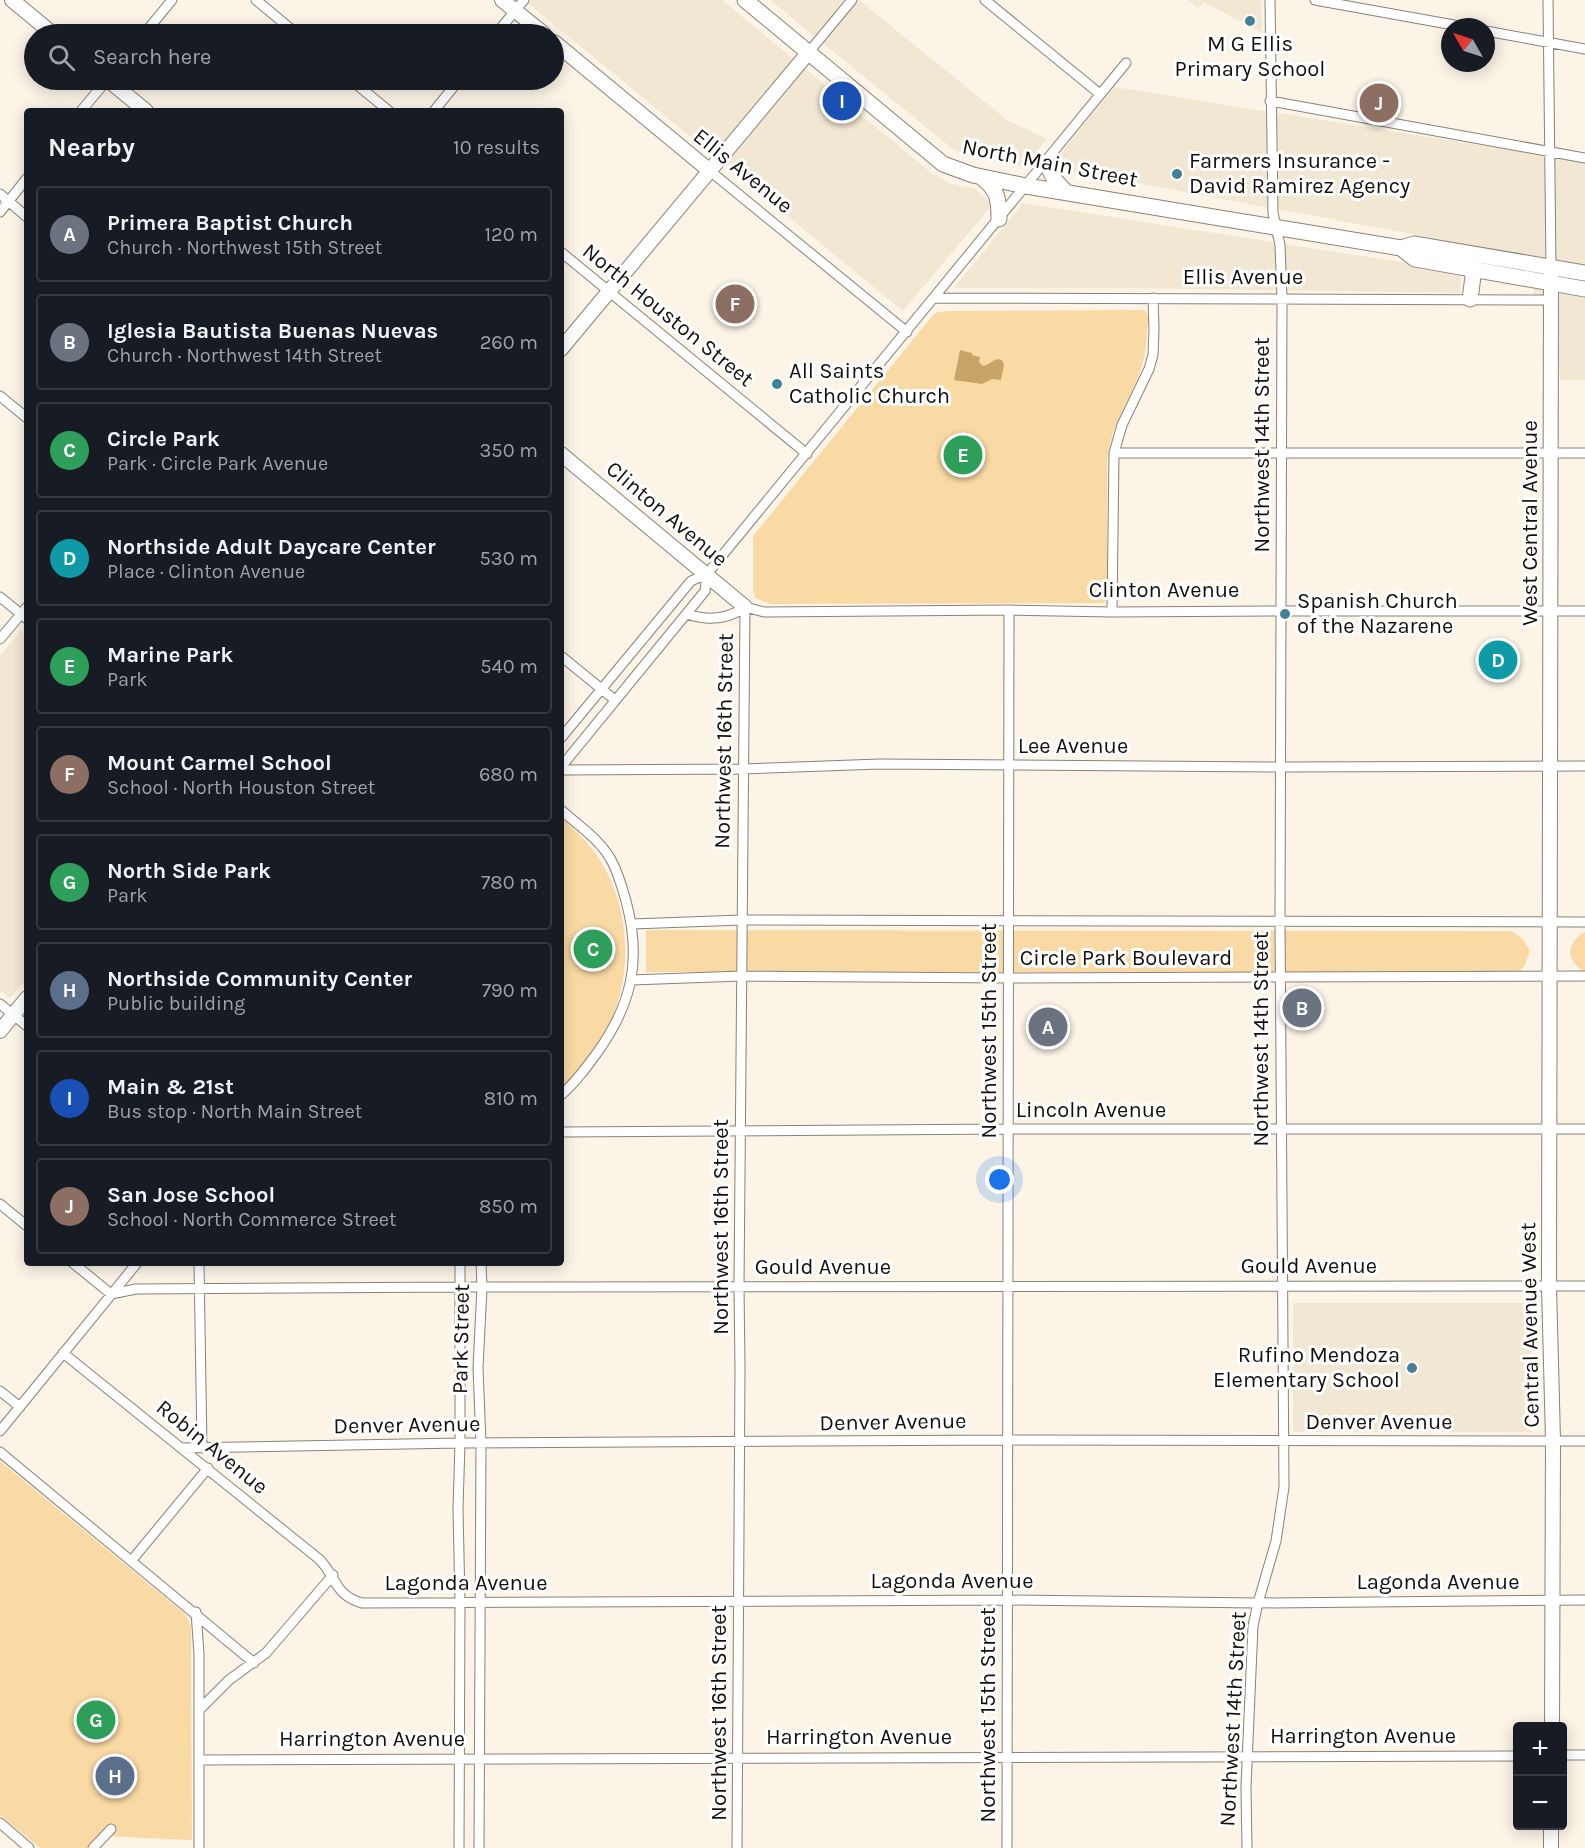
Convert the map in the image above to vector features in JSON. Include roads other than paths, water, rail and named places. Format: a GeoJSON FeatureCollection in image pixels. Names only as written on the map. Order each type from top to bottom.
{"type":"FeatureCollection","features":[{"type":"Feature","properties":{"kind":"main road","name":"North Main Street"},"geometry":{"type":"LineString","coordinates":[[745,0],[944,164],[981,177],[1401,248],[1414,244],[1551,275],[1585,289]]}},
{"type":"Feature","properties":{"kind":"main road"},"geometry":{"type":"LineString","coordinates":[[1046,162],[1054,179],[1065,191]]}},
{"type":"Feature","properties":{"kind":"main road"},"geometry":{"type":"LineString","coordinates":[[981,177],[993,186],[999,203],[999,219]]}},
{"type":"Feature","properties":{"kind":"main road","name":"North Main Street"},"geometry":{"type":"LineString","coordinates":[[1401,248],[1415,259],[1474,269],[1551,275],[1585,273]]}},
{"type":"Feature","properties":{"kind":"main road"},"geometry":{"type":"LineString","coordinates":[[1470,299],[1474,269]]}},
{"type":"Feature","properties":{"kind":"street"},"geometry":{"type":"LineString","coordinates":[[12,0],[41,24]]}},
{"type":"Feature","properties":{"kind":"street"},"geometry":{"type":"LineString","coordinates":[[152,24],[172,0]]}},
{"type":"Feature","properties":{"kind":"street"},"geometry":{"type":"LineString","coordinates":[[256,0],[285,24]]}},
{"type":"Feature","properties":{"kind":"street"},"geometry":{"type":"LineString","coordinates":[[502,0],[520,5],[536,24]]}},
{"type":"Feature","properties":{"kind":"street"},"geometry":{"type":"LineString","coordinates":[[564,345],[852,0]]}},
{"type":"Feature","properties":{"kind":"street"},"geometry":{"type":"LineString","coordinates":[[985,0],[1100,94]]}},
{"type":"Feature","properties":{"kind":"street","name":"Northwest 14th Street"},"geometry":{"type":"LineString","coordinates":[[1247,1848],[1253,1626],[1276,1541],[1284,1487],[1280,977],[1282,298],[1280,245],[1273,213],[1270,0]]}},
{"type":"Feature","properties":{"kind":"street"},"geometry":{"type":"LineString","coordinates":[[1315,0],[1441,23]]}},
{"type":"Feature","properties":{"kind":"street"},"geometry":{"type":"LineString","coordinates":[[1548,0],[1551,275]]}},
{"type":"Feature","properties":{"kind":"street"},"geometry":{"type":"LineString","coordinates":[[504,24],[520,5]]}},
{"type":"Feature","properties":{"kind":"street"},"geometry":{"type":"LineString","coordinates":[[1495,33],[1585,49]]}},
{"type":"Feature","properties":{"kind":"street","name":"Ellis Avenue"},"geometry":{"type":"LineString","coordinates":[[564,50],[907,332]]}},
{"type":"Feature","properties":{"kind":"street"},"geometry":{"type":"LineString","coordinates":[[564,734],[691,581],[707,574],[1126,63]]}},
{"type":"Feature","properties":{"kind":"street"},"geometry":{"type":"LineString","coordinates":[[84,108],[99,90]]}},
{"type":"Feature","properties":{"kind":"street"},"geometry":{"type":"LineString","coordinates":[[120,90],[142,108]]}},
{"type":"Feature","properties":{"kind":"street"},"geometry":{"type":"LineString","coordinates":[[363,90],[385,108]]}},
{"type":"Feature","properties":{"kind":"street"},"geometry":{"type":"LineString","coordinates":[[436,108],[451,90]]}},
{"type":"Feature","properties":{"kind":"street"},"geometry":{"type":"LineString","coordinates":[[1270,101],[1585,158]]}},
{"type":"Feature","properties":{"kind":"street"},"geometry":{"type":"LineString","coordinates":[[0,212],[24,182]]}},
{"type":"Feature","properties":{"kind":"street"},"geometry":{"type":"LineString","coordinates":[[0,195],[24,214]]}},
{"type":"Feature","properties":{"kind":"street","name":"North Houston Street"},"geometry":{"type":"LineString","coordinates":[[564,254],[807,454]]}},
{"type":"Feature","properties":{"kind":"street","name":"West Central Avenue"},"geometry":{"type":"LineString","coordinates":[[1550,922],[1551,275]]}},
{"type":"Feature","properties":{"kind":"street","name":"Ellis Avenue"},"geometry":{"type":"LineString","coordinates":[[935,298],[1551,300]]}},
{"type":"Feature","properties":{"kind":"street"},"geometry":{"type":"LineString","coordinates":[[1112,612],[1114,453],[1122,425],[1149,369],[1153,355],[1153,298]]}},
{"type":"Feature","properties":{"kind":"street"},"geometry":{"type":"LineString","coordinates":[[0,396],[24,416]]}},
{"type":"Feature","properties":{"kind":"street"},"geometry":{"type":"LineString","coordinates":[[1114,453],[1585,453]]}},
{"type":"Feature","properties":{"kind":"street","name":"Clinton Avenue"},"geometry":{"type":"LineString","coordinates":[[564,456],[745,607],[764,612],[1585,611]]}},
{"type":"Feature","properties":{"kind":"street"},"geometry":{"type":"LineString","coordinates":[[564,765],[705,591],[707,574]]}},
{"type":"Feature","properties":{"kind":"street"},"geometry":{"type":"LineString","coordinates":[[0,597],[24,612]]}},
{"type":"Feature","properties":{"kind":"street"},"geometry":{"type":"LineString","coordinates":[[687,614],[698,618],[727,617],[745,607]]}},
{"type":"Feature","properties":{"kind":"street","name":"Northwest 16th Street"},"geometry":{"type":"LineString","coordinates":[[738,1848],[739,1286],[745,607]]}},
{"type":"Feature","properties":{"kind":"street","name":"Northwest 15th Street"},"geometry":{"type":"LineString","coordinates":[[1007,1848],[1010,610]]}},
{"type":"Feature","properties":{"kind":"street"},"geometry":{"type":"LineString","coordinates":[[0,639],[24,614]]}},
{"type":"Feature","properties":{"kind":"street"},"geometry":{"type":"LineString","coordinates":[[564,658],[615,700]]}},
{"type":"Feature","properties":{"kind":"street","name":"Lee Avenue"},"geometry":{"type":"LineString","coordinates":[[564,769],[743,769],[880,764],[1280,767],[1585,766]]}},
{"type":"Feature","properties":{"kind":"street"},"geometry":{"type":"LineString","coordinates":[[564,813],[610,856],[622,885],[632,924],[634,960],[627,998],[620,1015],[586,1068],[564,1092]]}},
{"type":"Feature","properties":{"kind":"street","name":"Circle Park Boulevard"},"geometry":{"type":"LineString","coordinates":[[632,924],[742,920],[1585,922]]}},
{"type":"Feature","properties":{"kind":"street","name":"Central Avenue West"},"geometry":{"type":"LineString","coordinates":[[1550,922],[1549,1286],[1553,1440],[1552,1722]]}},
{"type":"Feature","properties":{"kind":"street","name":"Circle Park Boulevard"},"geometry":{"type":"LineString","coordinates":[[631,980],[742,976],[1009,978],[1585,976]]}},
{"type":"Feature","properties":{"kind":"street"},"geometry":{"type":"LineString","coordinates":[[0,1031],[24,1002]]}},
{"type":"Feature","properties":{"kind":"street"},"geometry":{"type":"LineString","coordinates":[[0,1004],[24,1024]]}},
{"type":"Feature","properties":{"kind":"street","name":"Lincoln Avenue"},"geometry":{"type":"LineString","coordinates":[[564,1132],[1585,1129]]}},
{"type":"Feature","properties":{"kind":"street"},"geometry":{"type":"LineString","coordinates":[[0,1204],[24,1224]]}},
{"type":"Feature","properties":{"kind":"street"},"geometry":{"type":"LineString","coordinates":[[77,1266],[111,1294]]}},
{"type":"Feature","properties":{"kind":"street"},"geometry":{"type":"LineString","coordinates":[[0,1431],[134,1266]]}},
{"type":"Feature","properties":{"kind":"street"},"geometry":{"type":"LineString","coordinates":[[199,1266],[202,1448]]}},
{"type":"Feature","properties":{"kind":"street","name":"Park Street"},"geometry":{"type":"LineString","coordinates":[[459,1848],[460,1266]]}},
{"type":"Feature","properties":{"kind":"street","name":"Park Street"},"geometry":{"type":"LineString","coordinates":[[479,1848],[481,1443],[478,1368],[481,1266]]}},
{"type":"Feature","properties":{"kind":"street","name":"Gould Avenue"},"geometry":{"type":"LineString","coordinates":[[111,1294],[136,1289],[460,1287],[1585,1286]]}},
{"type":"Feature","properties":{"kind":"street","name":"Robin Avenue"},"geometry":{"type":"LineString","coordinates":[[63,1353],[319,1559],[333,1575]]}},
{"type":"Feature","properties":{"kind":"street"},"geometry":{"type":"LineString","coordinates":[[0,1391],[20,1407]]}},
{"type":"Feature","properties":{"kind":"street","name":"Denver Avenue"},"geometry":{"type":"LineString","coordinates":[[182,1448],[460,1443],[1008,1440],[1585,1441]]}},
{"type":"Feature","properties":{"kind":"street"},"geometry":{"type":"LineString","coordinates":[[0,1452],[255,1663]]}},
{"type":"Feature","properties":{"kind":"street"},"geometry":{"type":"LineString","coordinates":[[132,1560],[208,1468]]}},
{"type":"Feature","properties":{"kind":"street"},"geometry":{"type":"LineString","coordinates":[[199,1710],[229,1680],[266,1653],[333,1575]]}},
{"type":"Feature","properties":{"kind":"street","name":"Lagonda Avenue"},"geometry":{"type":"LineString","coordinates":[[333,1575],[337,1587],[344,1595],[362,1603],[1007,1600],[1258,1603],[1585,1600]]}},
{"type":"Feature","properties":{"kind":"street"},"geometry":{"type":"LineString","coordinates":[[195,1612],[199,1654],[198,1848]]}},
{"type":"Feature","properties":{"kind":"street"},"geometry":{"type":"LineString","coordinates":[[1567,1755],[1585,1755]]}},
{"type":"Feature","properties":{"kind":"street","name":"Harrington Avenue"},"geometry":{"type":"LineString","coordinates":[[200,1760],[1513,1756]]}},
{"type":"Feature","properties":{"kind":"street"},"geometry":{"type":"LineString","coordinates":[[0,1823],[29,1848]]}},
{"type":"Feature","properties":{"kind":"street"},"geometry":{"type":"LineString","coordinates":[[93,1848],[111,1829]]}},
{"type":"Feature","properties":{"kind":"street"},"geometry":{"type":"LineString","coordinates":[[1551,1830],[1551,1848]]}},
{"type":"Feature","properties":{"kind":"place","name":"M G Ellis Primary School"},"geometry":{"type":"Point","coordinates":[1250,21]}},
{"type":"Feature","properties":{"kind":"place","name":"Main & 21st"},"geometry":{"type":"Point","coordinates":[842,101]}},
{"type":"Feature","properties":{"kind":"place","name":"San Jose School"},"geometry":{"type":"Point","coordinates":[1379,103]}},
{"type":"Feature","properties":{"kind":"place","name":"Farmers Insurance - David Ramirez Agency"},"geometry":{"type":"Point","coordinates":[1177,174]}},
{"type":"Feature","properties":{"kind":"place","name":"Mount Carmel School"},"geometry":{"type":"Point","coordinates":[735,304]}},
{"type":"Feature","properties":{"kind":"place","name":"All Saints Catholic Church"},"geometry":{"type":"Point","coordinates":[777,384]}},
{"type":"Feature","properties":{"kind":"place","name":"Marine Park"},"geometry":{"type":"Point","coordinates":[963,455]}},
{"type":"Feature","properties":{"kind":"place","name":"Spanish Church of the Nazarene"},"geometry":{"type":"Point","coordinates":[1285,614]}},
{"type":"Feature","properties":{"kind":"place","name":"Northside Adult Daycare Center"},"geometry":{"type":"Point","coordinates":[1498,660]}},
{"type":"Feature","properties":{"kind":"place","name":"Circle Park"},"geometry":{"type":"Point","coordinates":[593,949]}},
{"type":"Feature","properties":{"kind":"place","name":"Iglesia Bautista Buenas Nuevas"},"geometry":{"type":"Point","coordinates":[1302,1008]}},
{"type":"Feature","properties":{"kind":"place","name":"Primera Baptist Church"},"geometry":{"type":"Point","coordinates":[1048,1027]}},
{"type":"Feature","properties":{"kind":"place","name":"Rufino Mendoza Elementary School"},"geometry":{"type":"Point","coordinates":[1412,1368]}},
{"type":"Feature","properties":{"kind":"place","name":"North Side Park"},"geometry":{"type":"Point","coordinates":[96,1720]}},
{"type":"Feature","properties":{"kind":"place","name":"Northside Community Center"},"geometry":{"type":"Point","coordinates":[115,1776]}}]}
